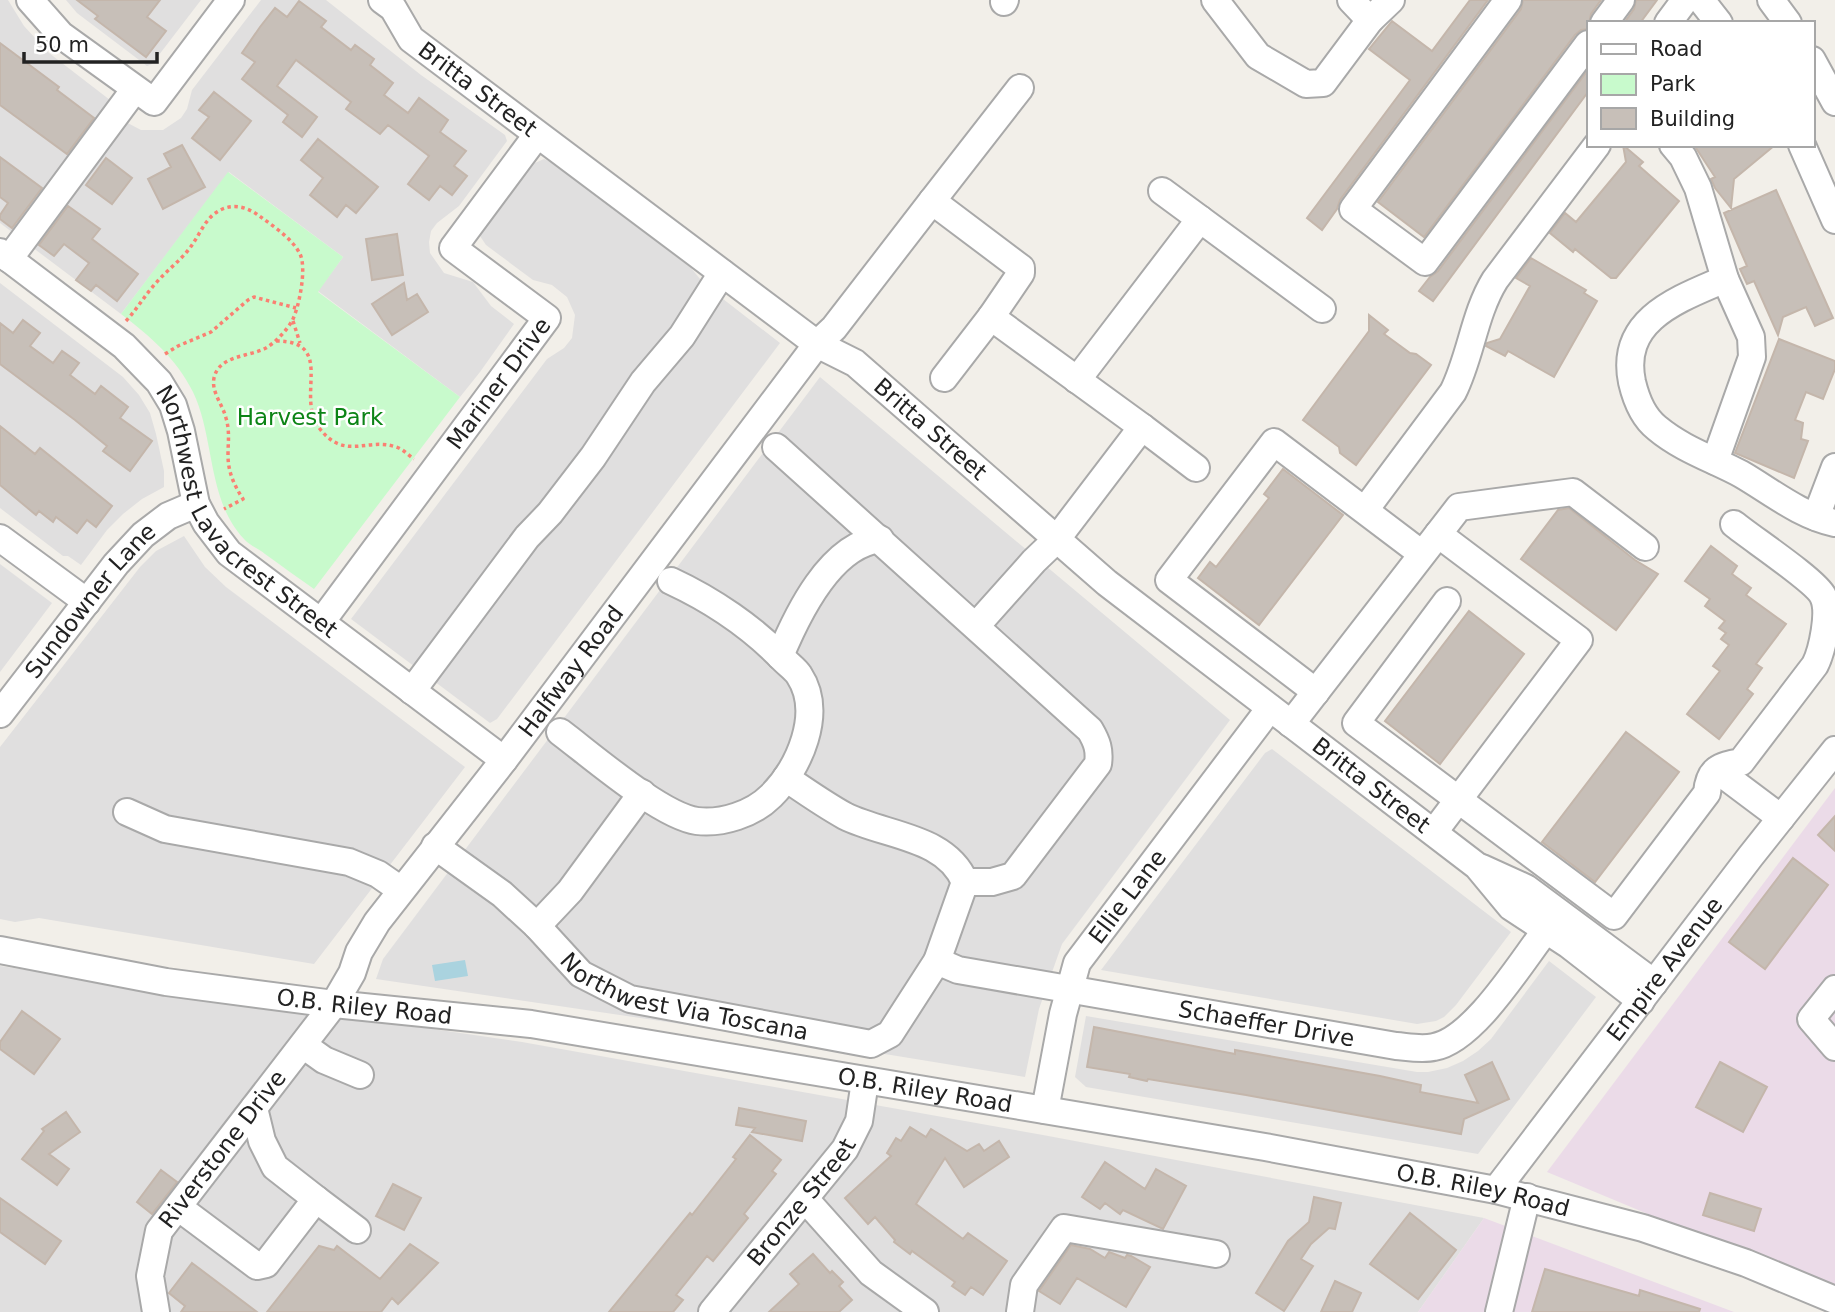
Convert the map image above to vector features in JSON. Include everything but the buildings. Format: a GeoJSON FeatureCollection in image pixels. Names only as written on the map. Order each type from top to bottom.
{"type":"FeatureCollection","features":[{"type":"Feature","properties":{"kind":"street"},"geometry":{"type":"LineString","coordinates":[[30,0],[61,35],[154,102],[231,0]]}},
{"type":"Feature","properties":{"kind":"street","name":"Britta Street"},"geometry":{"type":"LineString","coordinates":[[382,0],[393,8],[411,39],[817,344],[855,363],[1056,540],[1148,614],[1477,866],[1511,907],[1648,992]]}},
{"type":"Feature","properties":{"kind":"street"},"geometry":{"type":"LineString","coordinates":[[1215,0],[1258,56],[1306,84],[1323,83],[1370,20],[1391,0]]}},
{"type":"Feature","properties":{"kind":"street"},"geometry":{"type":"LineString","coordinates":[[1351,0],[1370,20]]}},
{"type":"Feature","properties":{"kind":"street"},"geometry":{"type":"LineString","coordinates":[[1508,0],[1353,209],[1425,262],[1587,45]]}},
{"type":"Feature","properties":{"kind":"street"},"geometry":{"type":"LineString","coordinates":[[1605,21],[1621,0]]}},
{"type":"Feature","properties":{"kind":"street"},"geometry":{"type":"LineString","coordinates":[[1669,21],[1685,0]]}},
{"type":"Feature","properties":{"kind":"street"},"geometry":{"type":"LineString","coordinates":[[1701,0],[1717,21]]}},
{"type":"Feature","properties":{"kind":"street"},"geometry":{"type":"LineString","coordinates":[[1771,0],[1787,21]]}},
{"type":"Feature","properties":{"kind":"street"},"geometry":{"type":"LineString","coordinates":[[1814,64],[1835,102]]}},
{"type":"Feature","properties":{"kind":"street","name":"Halfway Road"},"geometry":{"type":"LineString","coordinates":[[334,1004],[377,922],[504,760],[817,344],[834,328],[1020,88]]}},
{"type":"Feature","properties":{"kind":"street"},"geometry":{"type":"LineString","coordinates":[[4,255],[135,89]]}},
{"type":"Feature","properties":{"kind":"street","name":"Mariner Drive"},"geometry":{"type":"LineString","coordinates":[[323,621],[547,318],[453,248],[537,135]]}},
{"type":"Feature","properties":{"kind":"street"},"geometry":{"type":"LineString","coordinates":[[1364,510],[1453,392],[1462,373],[1485,297],[1495,280],[1595,147]]}},
{"type":"Feature","properties":{"kind":"street"},"geometry":{"type":"LineString","coordinates":[[1675,147],[1683,157],[1698,188],[1725,279],[1751,337],[1752,357],[1715,461]]}},
{"type":"Feature","properties":{"kind":"street"},"geometry":{"type":"LineString","coordinates":[[1803,147],[1833,213]]}},
{"type":"Feature","properties":{"kind":"street"},"geometry":{"type":"LineString","coordinates":[[1163,191],[1322,309]]}},
{"type":"Feature","properties":{"kind":"street"},"geometry":{"type":"LineString","coordinates":[[932,201],[1021,268],[1021,273],[991,317],[944,378]]}},
{"type":"Feature","properties":{"kind":"street"},"geometry":{"type":"LineString","coordinates":[[1076,380],[1200,219]]}},
{"type":"Feature","properties":{"kind":"street","name":"Northwest Lavacrest Street"},"geometry":{"type":"LineString","coordinates":[[4,255],[124,346],[159,382],[173,405],[181,431],[196,504],[206,523],[229,552],[504,760]]}},
{"type":"Feature","properties":{"kind":"street"},"geometry":{"type":"LineString","coordinates":[[412,691],[527,537],[550,513],[586,466],[643,382],[682,336],[722,273]]}},
{"type":"Feature","properties":{"kind":"street"},"geometry":{"type":"LineString","coordinates":[[1725,279],[1674,301],[1651,318],[1640,331],[1632,350],[1630,371],[1642,410],[1656,427],[1688,449],[1715,461],[1799,510],[1825,520],[1835,467]]}},
{"type":"Feature","properties":{"kind":"street"},"geometry":{"type":"LineString","coordinates":[[991,317],[1196,468]]}},
{"type":"Feature","properties":{"kind":"street"},"geometry":{"type":"LineString","coordinates":[[976,626],[1056,540],[1142,427]]}},
{"type":"Feature","properties":{"kind":"street"},"geometry":{"type":"LineString","coordinates":[[1316,692],[1169,580],[1274,442],[1364,510],[1430,544],[1579,640],[1434,832]]}},
{"type":"Feature","properties":{"kind":"street"},"geometry":{"type":"LineString","coordinates":[[775,447],[1090,730],[1100,753],[1098,764],[1013,876],[992,882],[965,882],[953,861],[933,849],[848,817],[786,778]]}},
{"type":"Feature","properties":{"kind":"street"},"geometry":{"type":"LineString","coordinates":[[1291,724],[1459,507],[1573,492],[1645,547]]}},
{"type":"Feature","properties":{"kind":"street","name":"Sundowner Lane"},"geometry":{"type":"LineString","coordinates":[[4,700],[143,535],[169,516],[196,504]]}},
{"type":"Feature","properties":{"kind":"street"},"geometry":{"type":"LineString","coordinates":[[1447,601],[1356,723],[1614,916],[1707,793],[1708,780],[1725,765],[1741,762],[1815,665],[1821,653],[1826,607],[1818,589],[1734,524]]}},
{"type":"Feature","properties":{"kind":"street"},"geometry":{"type":"LineString","coordinates":[[0,538],[87,602]]}},
{"type":"Feature","properties":{"kind":"street"},"geometry":{"type":"LineString","coordinates":[[780,656],[794,623],[821,580],[839,561],[866,541],[880,539]]}},
{"type":"Feature","properties":{"kind":"street"},"geometry":{"type":"LineString","coordinates":[[560,732],[642,793],[673,813],[696,821],[721,822],[747,811],[769,798],[786,778],[797,759],[808,729],[806,693],[799,675],[763,638],[671,581]]}},
{"type":"Feature","properties":{"kind":"street","name":"Ellie Lane"},"geometry":{"type":"LineString","coordinates":[[1045,1111],[1062,1014],[1077,963],[1270,708]]}},
{"type":"Feature","properties":{"kind":"street","name":"Empire Avenue"},"geometry":{"type":"LineString","coordinates":[[1496,1190],[1835,750]]}},
{"type":"Feature","properties":{"kind":"street"},"geometry":{"type":"LineString","coordinates":[[1717,770],[1781,818]]}},
{"type":"Feature","properties":{"kind":"street"},"geometry":{"type":"LineString","coordinates":[[537,926],[570,891],[642,793]]}},
{"type":"Feature","properties":{"kind":"street"},"geometry":{"type":"LineString","coordinates":[[127,812],[165,829],[349,862],[378,874],[401,890]]}},
{"type":"Feature","properties":{"kind":"street","name":"Northwest Via Toscana"},"geometry":{"type":"LineString","coordinates":[[435,846],[502,894],[537,926],[581,974],[630,999],[871,1044],[890,1034],[937,961],[965,882]]}},
{"type":"Feature","properties":{"kind":"street","name":"Britta Street"},"geometry":{"type":"LineString","coordinates":[[1477,866],[1527,888],[1648,992]]}},
{"type":"Feature","properties":{"kind":"street","name":"Schaeffer Drive"},"geometry":{"type":"LineString","coordinates":[[937,961],[958,970],[1396,1046],[1434,1047],[1456,1040],[1475,1022],[1546,930]]}},
{"type":"Feature","properties":{"kind":"street","name":"O.B. Riley Road"},"geometry":{"type":"LineString","coordinates":[[0,950],[166,982],[334,1004],[531,1024],[1265,1147],[1496,1190],[1643,1228],[1746,1263],[1835,1300]]}},
{"type":"Feature","properties":{"kind":"street"},"geometry":{"type":"LineString","coordinates":[[1835,989],[1811,1019],[1835,1047]]}},
{"type":"Feature","properties":{"kind":"street","name":"Riverstone Drive"},"geometry":{"type":"LineString","coordinates":[[156,1312],[150,1276],[159,1231],[334,1004]]}},
{"type":"Feature","properties":{"kind":"street"},"geometry":{"type":"LineString","coordinates":[[303,1045],[324,1060],[360,1074]]}},
{"type":"Feature","properties":{"kind":"street","name":"Bronze Street"},"geometry":{"type":"LineString","coordinates":[[712,1312],[845,1149],[859,1121],[865,1081]]}},
{"type":"Feature","properties":{"kind":"street"},"geometry":{"type":"LineString","coordinates":[[254,1108],[262,1141],[275,1167],[357,1230]]}},
{"type":"Feature","properties":{"kind":"street"},"geometry":{"type":"LineString","coordinates":[[1499,1312],[1527,1197]]}},
{"type":"Feature","properties":{"kind":"street"},"geometry":{"type":"LineString","coordinates":[[178,1207],[257,1266],[266,1264],[316,1199]]}},
{"type":"Feature","properties":{"kind":"street"},"geometry":{"type":"LineString","coordinates":[[805,1199],[871,1273],[925,1312]]}},
{"type":"Feature","properties":{"kind":"street"},"geometry":{"type":"LineString","coordinates":[[1020,1312],[1020,1296],[1024,1285],[1064,1228],[1216,1254]]}},
{"type":"Feature","properties":{"kind":"path"},"geometry":{"type":"LineString","coordinates":[[126,321],[156,283],[190,248],[214,214],[234,206],[244,207],[296,246],[302,258],[304,272],[293,320],[276,341],[265,349],[229,360],[222,364],[215,375],[214,388],[230,435],[229,470],[233,484],[243,499],[224,509]]}},
{"type":"Feature","properties":{"kind":"path"},"geometry":{"type":"LineString","coordinates":[[165,354],[211,332],[254,297],[296,308]]}},
{"type":"Feature","properties":{"kind":"path"},"geometry":{"type":"LineString","coordinates":[[293,320],[301,345],[312,364],[309,404],[318,428],[340,445],[390,445],[399,447],[414,459]]}},
{"type":"Feature","properties":{"kind":"path"},"geometry":{"type":"LineString","coordinates":[[276,341],[301,345]]}},
{"type":"Feature","properties":{"kind":"shaded area"},"geometry":{"type":"Polygon","coordinates":[[[0,0],[8,0],[24,26],[49,53],[110,100],[122,120],[141,130],[163,130],[181,118],[187,109],[192,90],[261,0],[326,0],[421,75],[505,135],[507,141],[459,206],[437,223],[431,231],[429,242],[430,253],[444,273],[473,282],[491,306],[514,324],[460,397],[318,291],[343,257],[229,172],[121,314],[0,223],[0,0]]]}},
{"type":"Feature","properties":{"kind":"shaded area"},"geometry":{"type":"Polygon","coordinates":[[[66,0],[201,0],[152,64],[147,66],[77,13],[66,0]]]}},
{"type":"Feature","properties":{"kind":"shaded area"},"geometry":{"type":"Polygon","coordinates":[[[544,159],[553,163],[691,268],[705,285],[780,343],[497,719],[490,723],[351,619],[547,359],[564,348],[572,338],[575,315],[567,297],[552,285],[533,280],[486,245],[480,236],[535,163],[544,159]]]}},
{"type":"Feature","properties":{"kind":"shaded area"},"geometry":{"type":"Polygon","coordinates":[[[0,283],[123,377],[150,413],[164,471],[164,487],[123,514],[107,530],[81,565],[68,556],[63,556],[0,508],[0,283]]]}},
{"type":"Feature","properties":{"kind":"shaded area"},"geometry":{"type":"Polygon","coordinates":[[[820,377],[1230,720],[1062,944],[1039,1009],[1025,1077],[376,979],[383,959],[820,377]]]}},
{"type":"Feature","properties":{"kind":"shaded area"},"geometry":{"type":"Polygon","coordinates":[[[184,536],[205,567],[226,587],[465,767],[314,964],[39,918],[15,922],[0,919],[0,747],[140,567],[156,551],[184,536]]]}},
{"type":"Feature","properties":{"kind":"shaded area"},"geometry":{"type":"Polygon","coordinates":[[[0,564],[52,603],[0,672],[0,564]]]}},
{"type":"Feature","properties":{"kind":"shaded area"},"geometry":{"type":"Polygon","coordinates":[[[1272,749],[1511,932],[1444,1017],[1417,1024],[1101,970],[1265,753],[1272,749]]]}},
{"type":"Feature","properties":{"kind":"shaded area"},"geometry":{"type":"Polygon","coordinates":[[[1835,788],[1835,1292],[1547,1172],[1835,788]]]}},
{"type":"Feature","properties":{"kind":"shaded area"},"geometry":{"type":"Polygon","coordinates":[[[1549,961],[1596,997],[1478,1154],[1086,1087],[1075,1077],[1086,1016],[1417,1072],[1447,1068],[1463,1061],[1491,1039],[1549,961]]]}},
{"type":"Feature","properties":{"kind":"shaded area"},"geometry":{"type":"Polygon","coordinates":[[[0,966],[522,1042],[1043,1135],[1484,1218],[1418,1312],[0,1312],[0,966]]]}},
{"type":"Feature","properties":{"kind":"shaded area"},"geometry":{"type":"Polygon","coordinates":[[[1484,1218],[1734,1312],[1418,1312],[1484,1218]]]}},
{"type":"Feature","properties":{"kind":"green space","name":"Harvest Park"},"geometry":{"type":"Polygon","coordinates":[[[228,172],[343,257],[318,292],[460,397],[314,589],[244,539],[232,523],[217,487],[205,429],[193,392],[162,348],[121,314],[228,172]]]}},
{"type":"Feature","properties":{"kind":"water"},"geometry":{"type":"Polygon","coordinates":[[[465,960],[468,976],[435,981],[432,965],[465,960]]]}}]}
